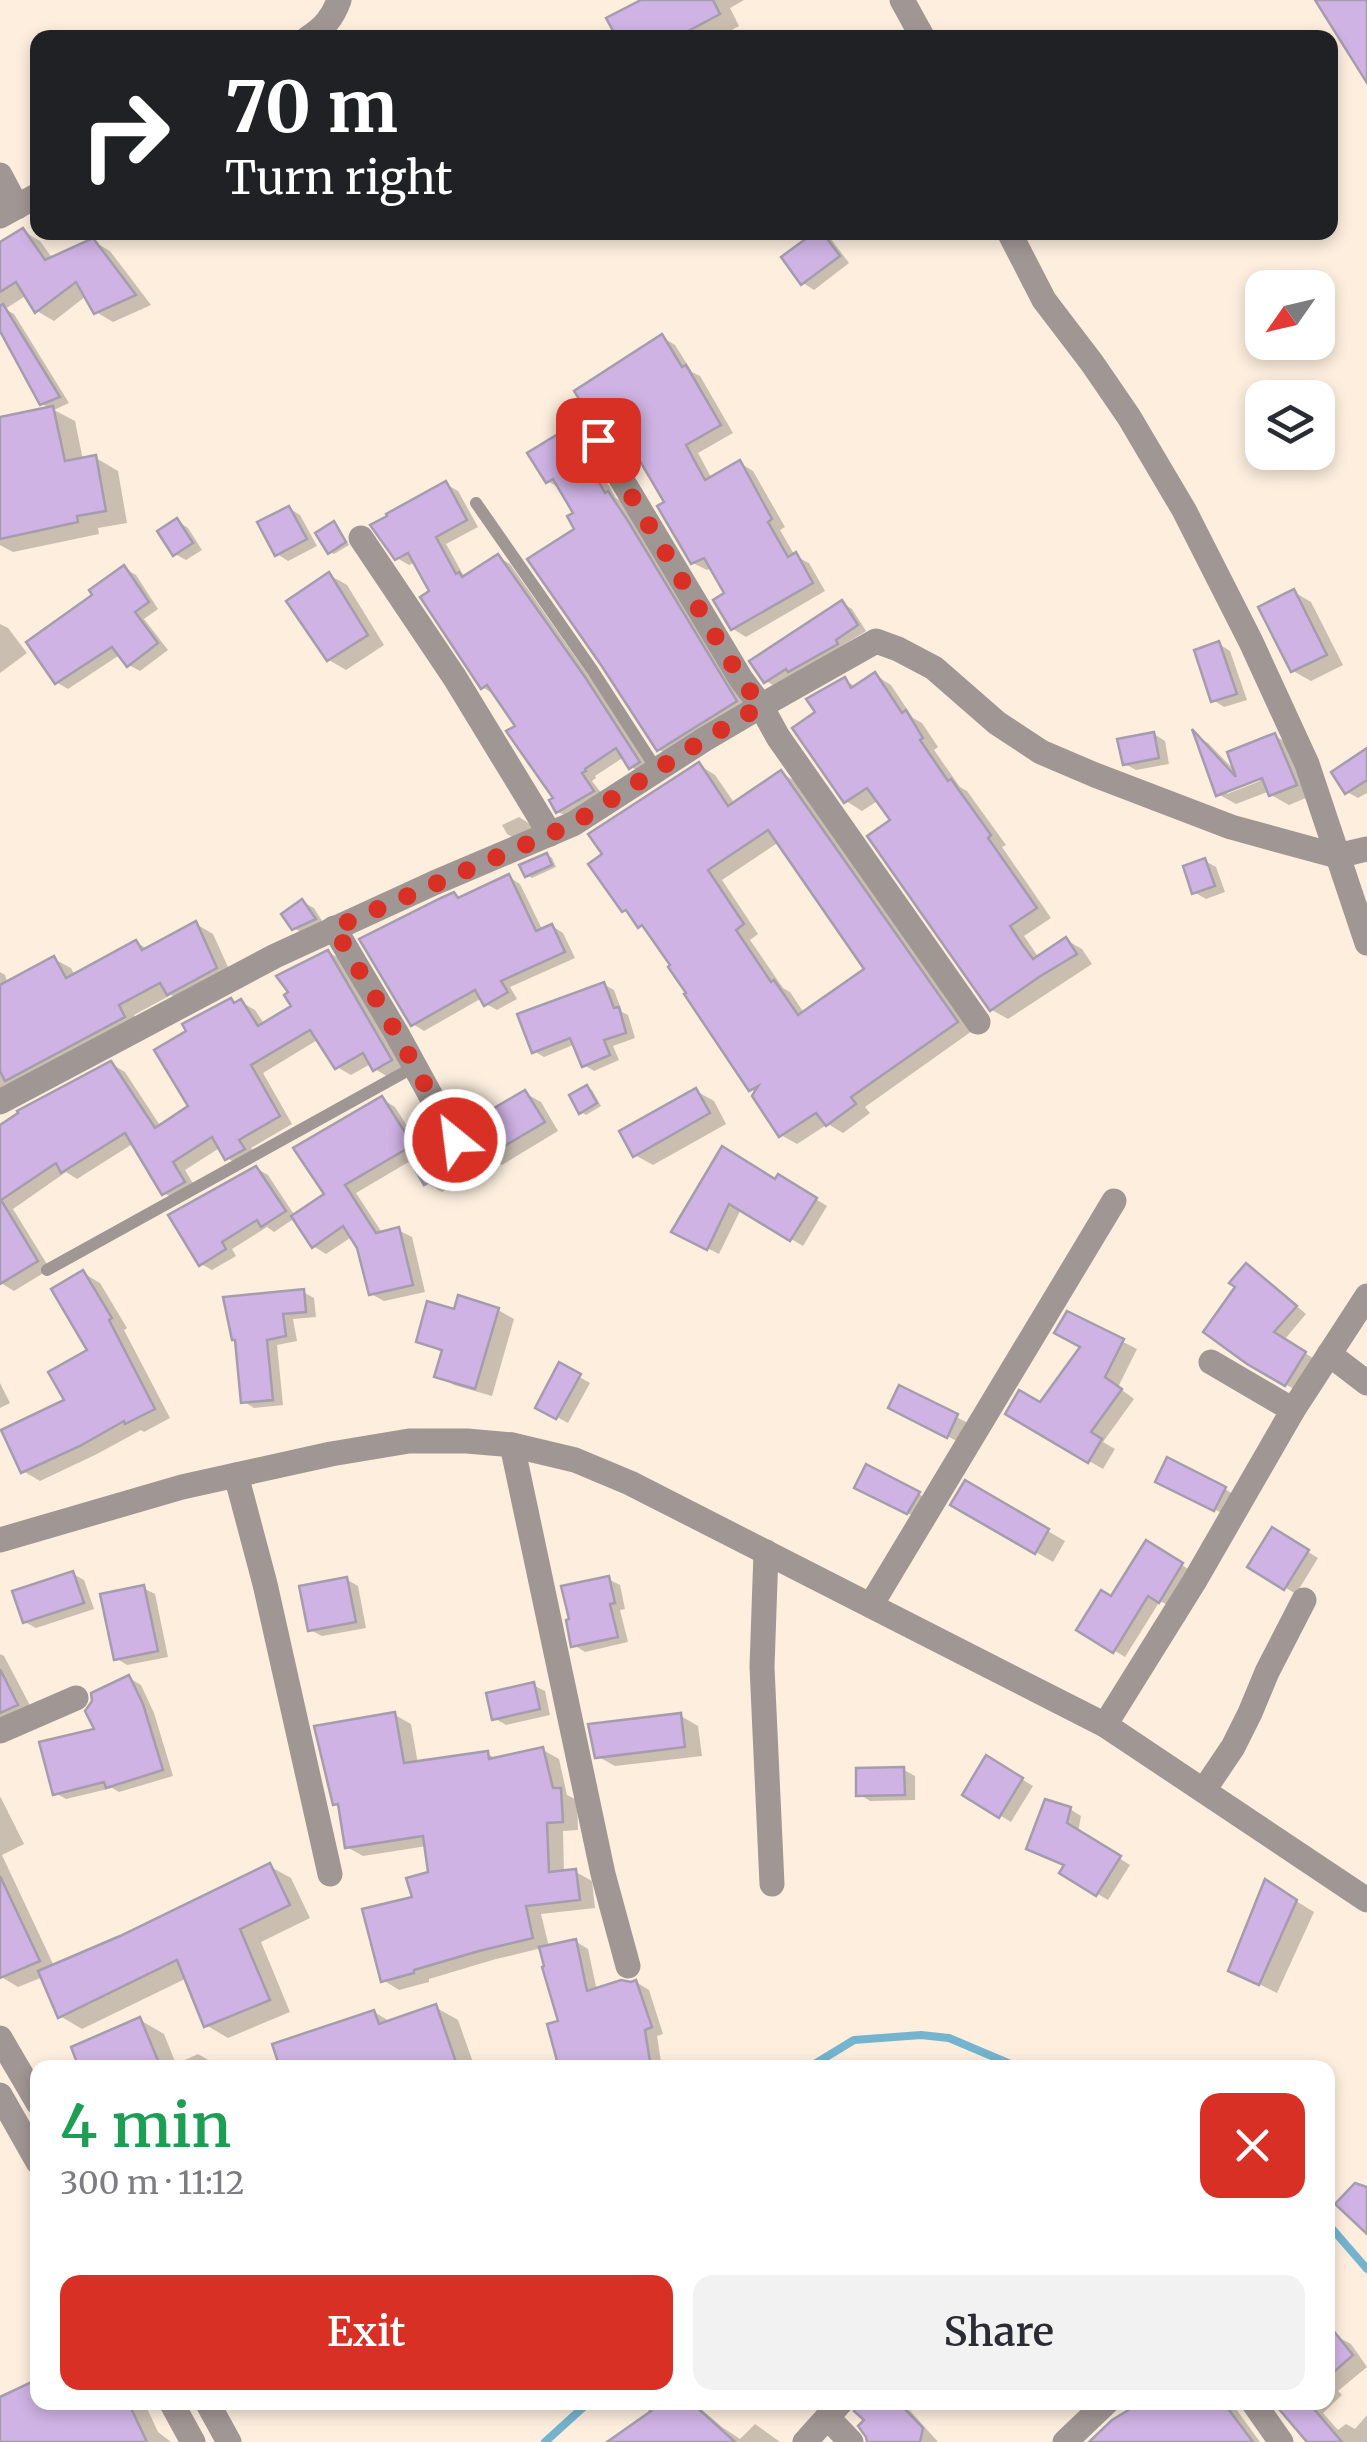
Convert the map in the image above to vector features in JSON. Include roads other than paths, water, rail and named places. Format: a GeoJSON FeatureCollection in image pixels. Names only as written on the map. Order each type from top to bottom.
{"type":"FeatureCollection","features":[{"type":"Feature","properties":{"kind":"street"},"geometry":{"type":"LineString","coordinates":[[319,30],[334,15],[339,0]]}},
{"type":"Feature","properties":{"kind":"street"},"geometry":{"type":"LineString","coordinates":[[902,0],[919,30]]}},
{"type":"Feature","properties":{"kind":"street"},"geometry":{"type":"LineString","coordinates":[[0,175],[18,206]]}},
{"type":"Feature","properties":{"kind":"street"},"geometry":{"type":"LineString","coordinates":[[1014,240],[1044,300],[1129,417],[1184,510],[1251,642],[1328,823],[1367,944]]}},
{"type":"Feature","properties":{"kind":"street"},"geometry":{"type":"LineString","coordinates":[[598,440],[778,737],[978,1022]]}},
{"type":"Feature","properties":{"kind":"street"},"geometry":{"type":"LineString","coordinates":[[360,538],[464,693],[550,834]]}},
{"type":"Feature","properties":{"kind":"street"},"geometry":{"type":"LineString","coordinates":[[0,1102],[334,928],[573,824],[761,706],[876,642],[934,668],[998,723],[1041,752],[1094,775],[1231,827],[1338,856],[1367,849]]}},
{"type":"Feature","properties":{"kind":"street"},"geometry":{"type":"LineString","coordinates":[[334,928],[455,1140]]}},
{"type":"Feature","properties":{"kind":"street"},"geometry":{"type":"LineString","coordinates":[[871,1605],[1114,1201]]}},
{"type":"Feature","properties":{"kind":"street"},"geometry":{"type":"LineString","coordinates":[[1105,1725],[1194,1582],[1293,1410],[1367,1296]]}},
{"type":"Feature","properties":{"kind":"street"},"geometry":{"type":"LineString","coordinates":[[1329,1354],[1367,1384]]}},
{"type":"Feature","properties":{"kind":"street"},"geometry":{"type":"LineString","coordinates":[[1211,1362],[1293,1410]]}},
{"type":"Feature","properties":{"kind":"street"},"geometry":{"type":"LineString","coordinates":[[0,1540],[118,1504],[331,1454],[409,1441],[512,1444],[575,1460],[630,1483],[1105,1725],[1367,1900]]}},
{"type":"Feature","properties":{"kind":"street"},"geometry":{"type":"LineString","coordinates":[[512,1444],[603,1874],[628,1966]]}},
{"type":"Feature","properties":{"kind":"street"},"geometry":{"type":"LineString","coordinates":[[236,1476],[282,1655],[330,1874]]}},
{"type":"Feature","properties":{"kind":"street"},"geometry":{"type":"LineString","coordinates":[[766,1552],[762,1667],[772,1884]]}},
{"type":"Feature","properties":{"kind":"street"},"geometry":{"type":"LineString","coordinates":[[1204,1790],[1233,1748],[1304,1600]]}},
{"type":"Feature","properties":{"kind":"street"},"geometry":{"type":"LineString","coordinates":[[0,1731],[76,1698]]}},
{"type":"Feature","properties":{"kind":"street"},"geometry":{"type":"LineString","coordinates":[[0,2038],[30,2089]]}},
{"type":"Feature","properties":{"kind":"street"},"geometry":{"type":"LineString","coordinates":[[0,2095],[30,2148]]}},
{"type":"Feature","properties":{"kind":"street"},"geometry":{"type":"LineString","coordinates":[[175,2410],[193,2442]]}},
{"type":"Feature","properties":{"kind":"street"},"geometry":{"type":"LineString","coordinates":[[211,2410],[229,2442]]}},
{"type":"Feature","properties":{"kind":"street"},"geometry":{"type":"LineString","coordinates":[[806,2442],[834,2410],[851,2442]]}},
{"type":"Feature","properties":{"kind":"street"},"geometry":{"type":"LineString","coordinates":[[1064,2442],[1098,2410]]}},
{"type":"Feature","properties":{"kind":"street"},"geometry":{"type":"LineString","coordinates":[[1259,2410],[1281,2442]]}},
{"type":"Feature","properties":{"kind":"lane"},"geometry":{"type":"LineString","coordinates":[[476,503],[657,770]]}},
{"type":"Feature","properties":{"kind":"lane"},"geometry":{"type":"LineString","coordinates":[[46,1270],[414,1067]]}},
{"type":"Feature","properties":{"kind":"waterway"},"geometry":{"type":"LineString","coordinates":[[821,2060],[854,2040],[921,2035],[949,2038],[1001,2060]]}},
{"type":"Feature","properties":{"kind":"waterway"},"geometry":{"type":"LineString","coordinates":[[1335,2232],[1367,2269]]}},
{"type":"Feature","properties":{"kind":"waterway"},"geometry":{"type":"LineString","coordinates":[[545,2442],[580,2410]]}}]}
